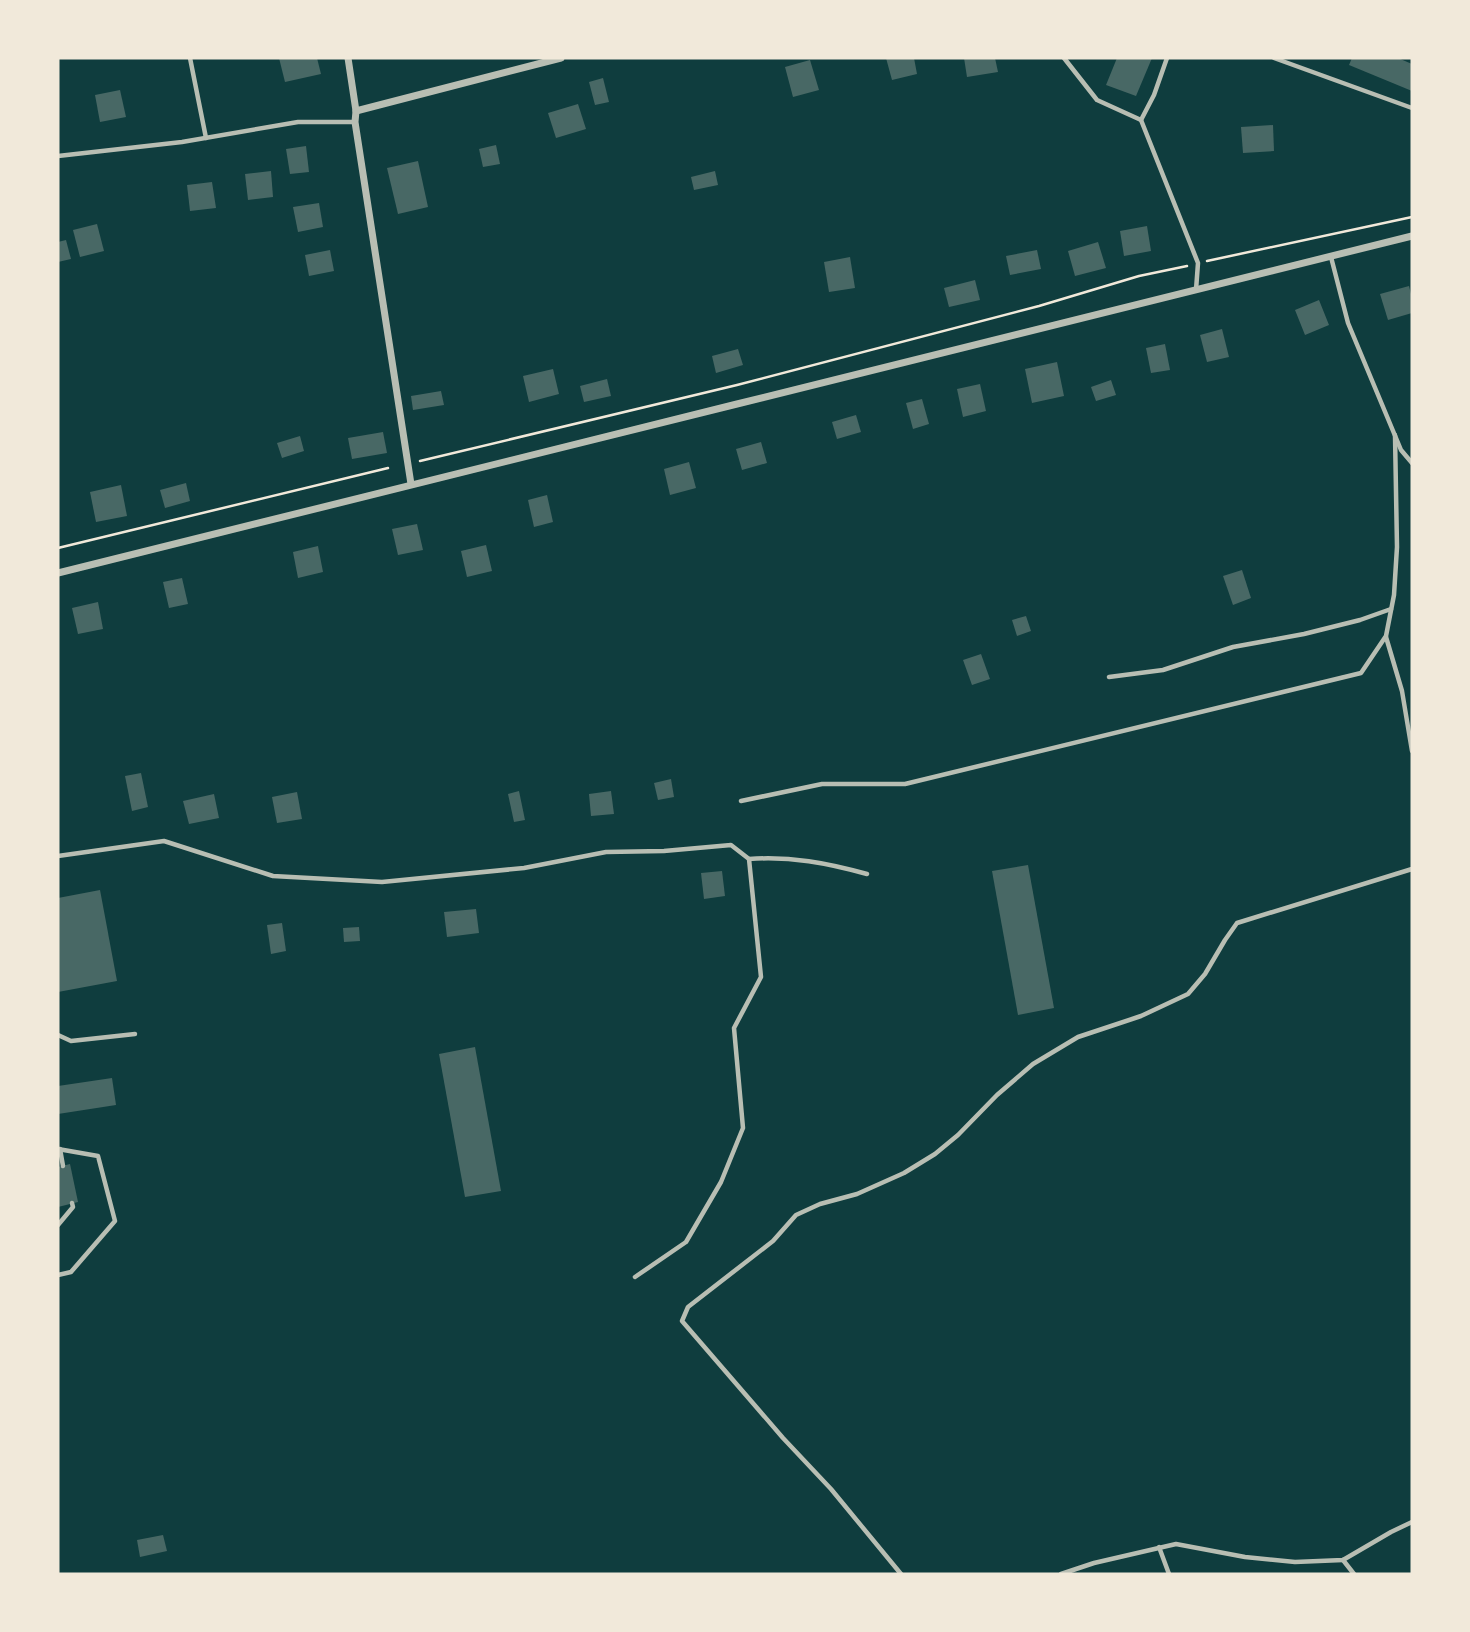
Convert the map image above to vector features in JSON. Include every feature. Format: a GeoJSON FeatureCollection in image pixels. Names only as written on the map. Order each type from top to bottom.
{"type":"FeatureCollection","features":[{"type":"Feature","properties":{"kind":"street"},"geometry":{"type":"LineString","coordinates":[[348,58],[356,111],[355,122],[411,484]]}},
{"type":"Feature","properties":{"kind":"street"},"geometry":{"type":"LineString","coordinates":[[356,111],[561,58]]}},
{"type":"Feature","properties":{"kind":"street"},"geometry":{"type":"LineString","coordinates":[[58,573],[1412,236]]}},
{"type":"Feature","properties":{"kind":"lane"},"geometry":{"type":"LineString","coordinates":[[190,58],[206,138]]}},
{"type":"Feature","properties":{"kind":"lane"},"geometry":{"type":"LineString","coordinates":[[1064,58],[1097,100],[1141,120],[1198,264],[1196,291]]}},
{"type":"Feature","properties":{"kind":"lane"},"geometry":{"type":"LineString","coordinates":[[1141,120],[1169,58]]}},
{"type":"Feature","properties":{"kind":"lane"},"geometry":{"type":"LineString","coordinates":[[1274,58],[1412,108]]}},
{"type":"Feature","properties":{"kind":"lane"},"geometry":{"type":"LineString","coordinates":[[58,156],[206,138],[298,122],[355,122]]}},
{"type":"Feature","properties":{"kind":"lane"},"geometry":{"type":"LineString","coordinates":[[1331,257],[1348,323],[1401,450],[1412,463]]}},
{"type":"Feature","properties":{"kind":"lane"},"geometry":{"type":"LineString","coordinates":[[741,801],[822,784],[905,784],[1361,673],[1386,636],[1394,595],[1397,547],[1395,435]]}},
{"type":"Feature","properties":{"kind":"lane"},"geometry":{"type":"LineString","coordinates":[[1109,677],[1163,670],[1233,647],[1304,634],[1360,620],[1391,608]]}},
{"type":"Feature","properties":{"kind":"lane"},"geometry":{"type":"LineString","coordinates":[[1386,636],[1402,691],[1412,751]]}},
{"type":"Feature","properties":{"kind":"lane"},"geometry":{"type":"LineString","coordinates":[[58,856],[164,841],[272,876],[382,882],[524,869],[606,852],[664,851],[731,845],[749,859],[775,857],[826,863],[867,874]]}},
{"type":"Feature","properties":{"kind":"lane"},"geometry":{"type":"LineString","coordinates":[[635,1277],[686,1242],[721,1182],[743,1128],[733,1028],[761,977],[749,859]]}},
{"type":"Feature","properties":{"kind":"lane"},"geometry":{"type":"LineString","coordinates":[[901,1574],[831,1489],[682,1321],[688,1307],[773,1241],[796,1214],[857,1194],[935,1154],[1032,1064],[1078,1037],[1141,1016],[1188,994],[1205,974],[1237,923],[1412,869]]}},
{"type":"Feature","properties":{"kind":"lane"},"geometry":{"type":"LineString","coordinates":[[58,1035],[71,1041],[135,1034]]}},
{"type":"Feature","properties":{"kind":"lane"},"geometry":{"type":"LineString","coordinates":[[58,1275],[71,1272],[115,1221],[98,1156],[59,1149],[63,1166]]}},
{"type":"Feature","properties":{"kind":"lane"},"geometry":{"type":"LineString","coordinates":[[58,1225],[73,1207],[72,1203]]}},
{"type":"Feature","properties":{"kind":"lane"},"geometry":{"type":"LineString","coordinates":[[1061,1574],[1094,1563],[1175,1544],[1245,1557],[1295,1562],[1343,1560],[1412,1522]]}},
{"type":"Feature","properties":{"kind":"lane"},"geometry":{"type":"LineString","coordinates":[[1159,1548],[1169,1574]]}},
{"type":"Feature","properties":{"kind":"lane"},"geometry":{"type":"LineString","coordinates":[[1343,1560],[1354,1574]]}},
{"type":"Feature","properties":{"kind":"path"},"geometry":{"type":"LineString","coordinates":[[419,461],[737,385],[1039,306],[1139,276],[1412,217]]}},
{"type":"Feature","properties":{"kind":"path"},"geometry":{"type":"LineString","coordinates":[[58,548],[388,468]]}},
{"type":"Feature","properties":{"kind":"building"},"geometry":{"type":"Polygon","coordinates":[[[279,58],[317,58],[321,74],[285,82],[279,58]]]}},
{"type":"Feature","properties":{"kind":"building"},"geometry":{"type":"Polygon","coordinates":[[[886,58],[914,58],[917,74],[892,80],[886,58]]]}},
{"type":"Feature","properties":{"kind":"building"},"geometry":{"type":"Polygon","coordinates":[[[964,58],[995,58],[998,72],[967,77],[964,58]]]}},
{"type":"Feature","properties":{"kind":"building"},"geometry":{"type":"Polygon","coordinates":[[[1117,58],[1152,58],[1136,96],[1106,85],[1117,58]]]}},
{"type":"Feature","properties":{"kind":"building"},"geometry":{"type":"Polygon","coordinates":[[[1352,58],[1398,58],[1412,64],[1412,91],[1349,65],[1352,58]]]}},
{"type":"Feature","properties":{"kind":"building"},"geometry":{"type":"Polygon","coordinates":[[[810,60],[819,90],[793,97],[785,67],[810,60]]]}},
{"type":"Feature","properties":{"kind":"building"},"geometry":{"type":"Polygon","coordinates":[[[603,78],[609,102],[595,105],[589,82],[603,78]]]}},
{"type":"Feature","properties":{"kind":"building"},"geometry":{"type":"Polygon","coordinates":[[[120,90],[126,117],[100,122],[95,95],[120,90]]]}},
{"type":"Feature","properties":{"kind":"building"},"geometry":{"type":"Polygon","coordinates":[[[578,104],[586,129],[556,138],[548,113],[578,104]]]}},
{"type":"Feature","properties":{"kind":"building"},"geometry":{"type":"Polygon","coordinates":[[[1273,125],[1274,151],[1243,153],[1241,127],[1273,125]]]}},
{"type":"Feature","properties":{"kind":"building"},"geometry":{"type":"Polygon","coordinates":[[[496,145],[500,164],[483,167],[479,149],[496,145]]]}},
{"type":"Feature","properties":{"kind":"building"},"geometry":{"type":"Polygon","coordinates":[[[306,146],[309,172],[290,174],[286,149],[306,146]]]}},
{"type":"Feature","properties":{"kind":"building"},"geometry":{"type":"Polygon","coordinates":[[[418,161],[428,207],[398,214],[387,168],[418,161]]]}},
{"type":"Feature","properties":{"kind":"building"},"geometry":{"type":"Polygon","coordinates":[[[271,171],[273,197],[248,200],[245,174],[271,171]]]}},
{"type":"Feature","properties":{"kind":"building"},"geometry":{"type":"Polygon","coordinates":[[[715,171],[718,185],[694,190],[691,177],[715,171]]]}},
{"type":"Feature","properties":{"kind":"building"},"geometry":{"type":"Polygon","coordinates":[[[212,182],[216,208],[190,211],[187,185],[212,182]]]}},
{"type":"Feature","properties":{"kind":"building"},"geometry":{"type":"Polygon","coordinates":[[[319,203],[323,227],[298,232],[293,207],[319,203]]]}},
{"type":"Feature","properties":{"kind":"building"},"geometry":{"type":"Polygon","coordinates":[[[97,224],[104,251],[80,257],[73,230],[97,224]]]}},
{"type":"Feature","properties":{"kind":"building"},"geometry":{"type":"Polygon","coordinates":[[[1147,226],[1151,251],[1124,256],[1120,231],[1147,226]]]}},
{"type":"Feature","properties":{"kind":"building"},"geometry":{"type":"Polygon","coordinates":[[[66,240],[71,259],[58,262],[58,242],[66,240]]]}},
{"type":"Feature","properties":{"kind":"building"},"geometry":{"type":"Polygon","coordinates":[[[1098,242],[1106,268],[1075,276],[1068,251],[1098,242]]]}},
{"type":"Feature","properties":{"kind":"building"},"geometry":{"type":"Polygon","coordinates":[[[330,250],[334,271],[309,276],[305,255],[330,250]]]}},
{"type":"Feature","properties":{"kind":"building"},"geometry":{"type":"Polygon","coordinates":[[[1037,250],[1041,269],[1010,275],[1006,256],[1037,250]]]}},
{"type":"Feature","properties":{"kind":"building"},"geometry":{"type":"Polygon","coordinates":[[[850,257],[855,288],[829,292],[824,262],[850,257]]]}},
{"type":"Feature","properties":{"kind":"building"},"geometry":{"type":"Polygon","coordinates":[[[975,280],[980,300],[949,307],[944,288],[975,280]]]}},
{"type":"Feature","properties":{"kind":"building"},"geometry":{"type":"Polygon","coordinates":[[[1409,286],[1412,313],[1388,320],[1380,294],[1409,286]]]}},
{"type":"Feature","properties":{"kind":"building"},"geometry":{"type":"Polygon","coordinates":[[[1319,300],[1329,325],[1305,335],[1295,310],[1319,300]]]}},
{"type":"Feature","properties":{"kind":"building"},"geometry":{"type":"Polygon","coordinates":[[[1222,329],[1229,357],[1207,362],[1200,335],[1222,329]]]}},
{"type":"Feature","properties":{"kind":"building"},"geometry":{"type":"Polygon","coordinates":[[[1165,344],[1170,370],[1151,373],[1146,348],[1165,344]]]}},
{"type":"Feature","properties":{"kind":"building"},"geometry":{"type":"Polygon","coordinates":[[[738,349],[743,365],[716,373],[712,356],[738,349]]]}},
{"type":"Feature","properties":{"kind":"building"},"geometry":{"type":"Polygon","coordinates":[[[1057,362],[1064,396],[1032,403],[1025,369],[1057,362]]]}},
{"type":"Feature","properties":{"kind":"building"},"geometry":{"type":"Polygon","coordinates":[[[553,369],[559,394],[529,402],[523,376],[553,369]]]}},
{"type":"Feature","properties":{"kind":"building"},"geometry":{"type":"Polygon","coordinates":[[[607,379],[611,396],[584,402],[580,386],[607,379]]]}},
{"type":"Feature","properties":{"kind":"building"},"geometry":{"type":"Polygon","coordinates":[[[1111,380],[1116,395],[1096,401],[1091,387],[1111,380]]]}},
{"type":"Feature","properties":{"kind":"building"},"geometry":{"type":"Polygon","coordinates":[[[980,384],[986,411],[963,417],[957,389],[980,384]]]}},
{"type":"Feature","properties":{"kind":"building"},"geometry":{"type":"Polygon","coordinates":[[[441,391],[444,405],[413,410],[411,396],[441,391]]]}},
{"type":"Feature","properties":{"kind":"building"},"geometry":{"type":"Polygon","coordinates":[[[922,399],[929,424],[913,429],[906,403],[922,399]]]}},
{"type":"Feature","properties":{"kind":"building"},"geometry":{"type":"Polygon","coordinates":[[[856,415],[861,432],[837,439],[832,422],[856,415]]]}},
{"type":"Feature","properties":{"kind":"building"},"geometry":{"type":"Polygon","coordinates":[[[383,432],[387,453],[352,459],[348,438],[383,432]]]}},
{"type":"Feature","properties":{"kind":"building"},"geometry":{"type":"Polygon","coordinates":[[[300,436],[304,451],[282,458],[277,443],[300,436]]]}},
{"type":"Feature","properties":{"kind":"building"},"geometry":{"type":"Polygon","coordinates":[[[761,442],[767,463],[742,470],[736,449],[761,442]]]}},
{"type":"Feature","properties":{"kind":"building"},"geometry":{"type":"Polygon","coordinates":[[[689,462],[696,488],[670,495],[664,469],[689,462]]]}},
{"type":"Feature","properties":{"kind":"building"},"geometry":{"type":"Polygon","coordinates":[[[186,483],[190,501],[165,508],[160,490],[186,483]]]}},
{"type":"Feature","properties":{"kind":"building"},"geometry":{"type":"Polygon","coordinates":[[[121,485],[127,516],[96,522],[90,492],[121,485]]]}},
{"type":"Feature","properties":{"kind":"building"},"geometry":{"type":"Polygon","coordinates":[[[547,495],[553,522],[534,527],[528,500],[547,495]]]}},
{"type":"Feature","properties":{"kind":"building"},"geometry":{"type":"Polygon","coordinates":[[[417,524],[423,550],[398,555],[392,529],[417,524]]]}},
{"type":"Feature","properties":{"kind":"building"},"geometry":{"type":"Polygon","coordinates":[[[486,545],[492,571],[467,577],[461,551],[486,545]]]}},
{"type":"Feature","properties":{"kind":"building"},"geometry":{"type":"Polygon","coordinates":[[[318,546],[323,572],[298,578],[293,552],[318,546]]]}},
{"type":"Feature","properties":{"kind":"building"},"geometry":{"type":"Polygon","coordinates":[[[1242,570],[1251,598],[1233,605],[1223,576],[1242,570]]]}},
{"type":"Feature","properties":{"kind":"building"},"geometry":{"type":"Polygon","coordinates":[[[182,578],[188,604],[169,608],[163,582],[182,578]]]}},
{"type":"Feature","properties":{"kind":"building"},"geometry":{"type":"Polygon","coordinates":[[[98,602],[103,629],[78,634],[72,608],[98,602]]]}},
{"type":"Feature","properties":{"kind":"building"},"geometry":{"type":"Polygon","coordinates":[[[1026,616],[1031,631],[1017,636],[1012,620],[1026,616]]]}},
{"type":"Feature","properties":{"kind":"building"},"geometry":{"type":"Polygon","coordinates":[[[981,654],[990,679],[972,685],[963,660],[981,654]]]}},
{"type":"Feature","properties":{"kind":"building"},"geometry":{"type":"Polygon","coordinates":[[[141,773],[148,807],[132,811],[125,776],[141,773]]]}},
{"type":"Feature","properties":{"kind":"building"},"geometry":{"type":"Polygon","coordinates":[[[671,779],[674,797],[658,800],[654,783],[671,779]]]}},
{"type":"Feature","properties":{"kind":"building"},"geometry":{"type":"Polygon","coordinates":[[[519,791],[525,820],[514,822],[508,794],[519,791]]]}},
{"type":"Feature","properties":{"kind":"building"},"geometry":{"type":"Polygon","coordinates":[[[611,791],[614,814],[591,816],[589,794],[611,791]]]}},
{"type":"Feature","properties":{"kind":"building"},"geometry":{"type":"Polygon","coordinates":[[[297,792],[302,819],[277,823],[272,797],[297,792]]]}},
{"type":"Feature","properties":{"kind":"building"},"geometry":{"type":"Polygon","coordinates":[[[214,794],[219,818],[189,824],[183,801],[214,794]]]}},
{"type":"Feature","properties":{"kind":"building"},"geometry":{"type":"Polygon","coordinates":[[[1028,865],[1054,1008],[1018,1015],[992,871],[1028,865]]]}},
{"type":"Feature","properties":{"kind":"building"},"geometry":{"type":"Polygon","coordinates":[[[722,871],[725,896],[704,899],[701,873],[722,871]]]}},
{"type":"Feature","properties":{"kind":"building"},"geometry":{"type":"Polygon","coordinates":[[[100,890],[117,981],[58,992],[58,898],[100,890]]]}},
{"type":"Feature","properties":{"kind":"building"},"geometry":{"type":"Polygon","coordinates":[[[476,909],[479,933],[447,937],[444,912],[476,909]]]}},
{"type":"Feature","properties":{"kind":"building"},"geometry":{"type":"Polygon","coordinates":[[[282,923],[286,951],[271,954],[267,925],[282,923]]]}},
{"type":"Feature","properties":{"kind":"building"},"geometry":{"type":"Polygon","coordinates":[[[359,927],[360,941],[344,942],[343,928],[359,927]]]}},
{"type":"Feature","properties":{"kind":"building"},"geometry":{"type":"Polygon","coordinates":[[[475,1047],[501,1191],[465,1197],[439,1054],[475,1047]]]}},
{"type":"Feature","properties":{"kind":"building"},"geometry":{"type":"Polygon","coordinates":[[[112,1078],[116,1105],[58,1114],[58,1086],[112,1078]]]}},
{"type":"Feature","properties":{"kind":"building"},"geometry":{"type":"Polygon","coordinates":[[[70,1164],[78,1202],[58,1207],[58,1167],[70,1164]]]}},
{"type":"Feature","properties":{"kind":"building"},"geometry":{"type":"Polygon","coordinates":[[[163,1535],[167,1551],[140,1557],[137,1540],[163,1535]]]}}]}
